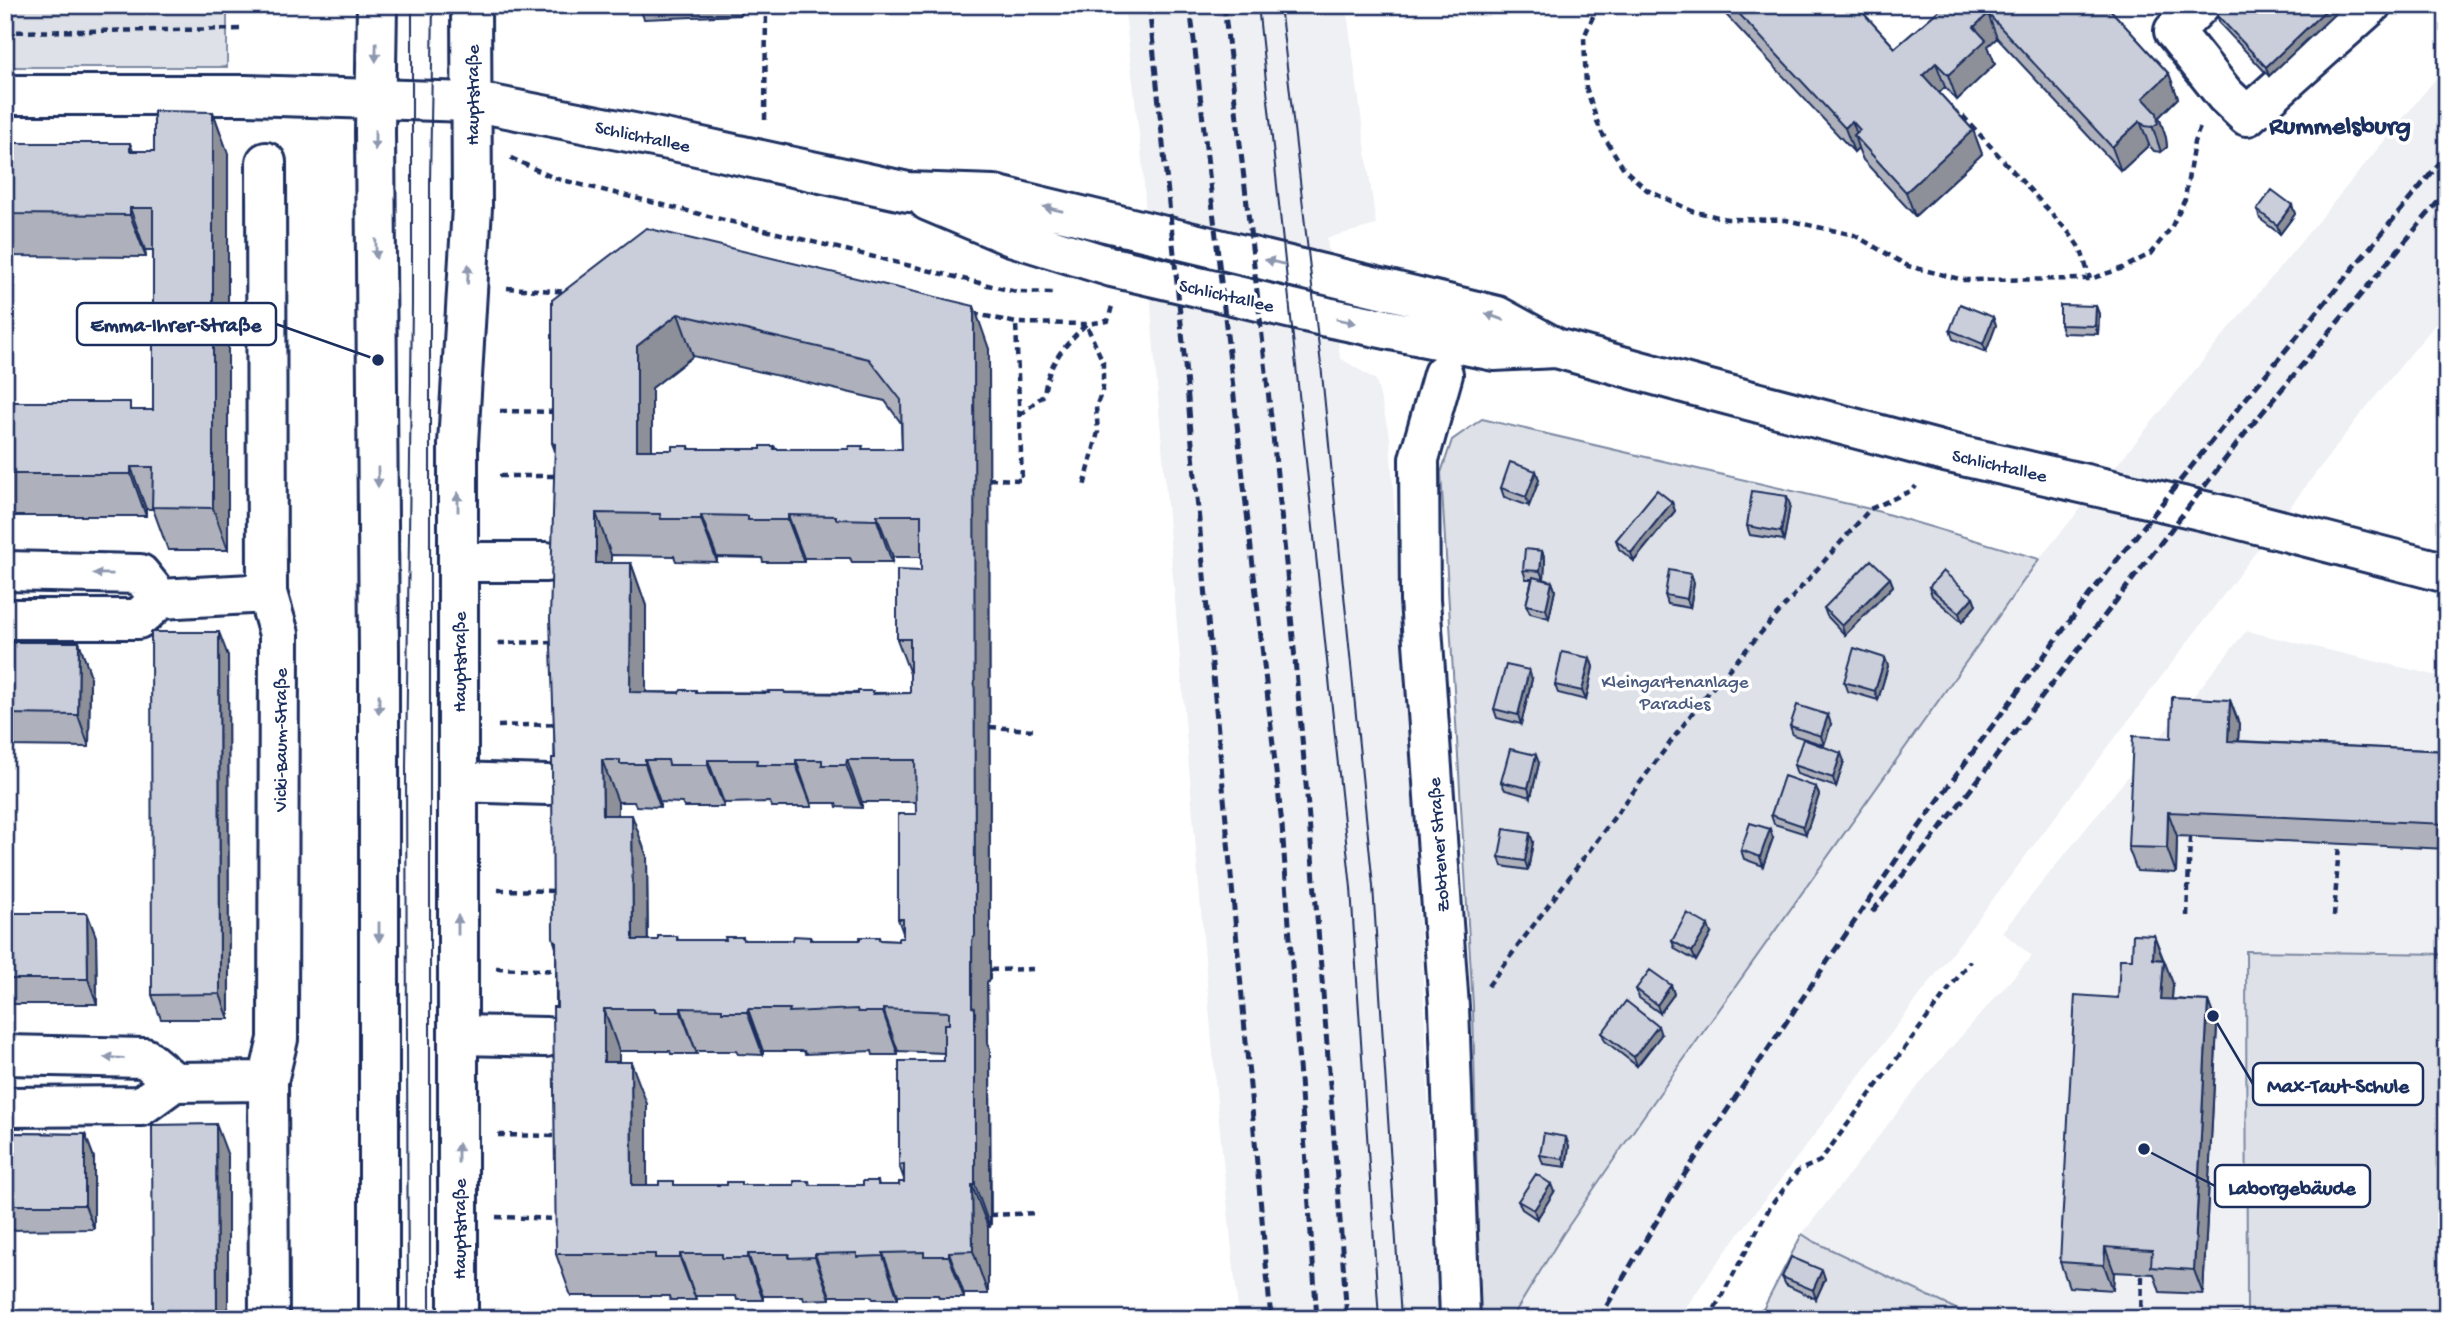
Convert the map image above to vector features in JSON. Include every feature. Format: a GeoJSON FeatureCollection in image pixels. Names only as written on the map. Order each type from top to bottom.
{"type":"FeatureCollection","features":[{"type":"Feature","properties":{"kind":"street"},"geometry":{"type":"LineString","coordinates":[[377,5],[375,99],[379,637],[379,1319]]}},
{"type":"Feature","properties":{"kind":"street","name":"Hauptstraße"},"geometry":{"type":"LineString","coordinates":[[458,1319],[458,444],[472,207],[471,5]]}},
{"type":"Feature","properties":{"kind":"street"},"geometry":{"type":"LineString","coordinates":[[2200,5],[2174,31],[2225,95],[2247,116],[2371,5]]}},
{"type":"Feature","properties":{"kind":"street","name":"Schlichtallee"},"geometry":{"type":"LineString","coordinates":[[5,95],[233,94],[470,102],[674,141],[765,163],[908,192],[987,227],[1112,267],[1327,317],[1494,351],[1556,348],[1945,452],[2222,515],[2447,573]]}},
{"type":"Feature","properties":{"kind":"street","name":"Vicki-Baum-Straße"},"geometry":{"type":"LineString","coordinates":[[266,162],[267,593],[279,634],[278,1039],[268,1081],[269,1319]]}},
{"type":"Feature","properties":{"kind":"street","name":"Zobtener Straße"},"geometry":{"type":"LineString","coordinates":[[1443,374],[1419,459],[1420,600],[1449,1006],[1460,1319]]}},
{"type":"Feature","properties":{"kind":"street"},"geometry":{"type":"LineString","coordinates":[[458,562],[546,562]]}},
{"type":"Feature","properties":{"kind":"street"},"geometry":{"type":"LineString","coordinates":[[5,571],[140,574],[160,598]]}},
{"type":"Feature","properties":{"kind":"street"},"geometry":{"type":"LineString","coordinates":[[5,619],[138,619],[160,598],[267,593]]}},
{"type":"Feature","properties":{"kind":"street"},"geometry":{"type":"LineString","coordinates":[[458,782],[548,785]]}},
{"type":"Feature","properties":{"kind":"street"},"geometry":{"type":"LineString","coordinates":[[458,1035],[546,1037]]}},
{"type":"Feature","properties":{"kind":"street"},"geometry":{"type":"LineString","coordinates":[[5,1055],[145,1058],[174,1082]]}},
{"type":"Feature","properties":{"kind":"street"},"geometry":{"type":"LineString","coordinates":[[5,1107],[141,1105],[174,1082],[268,1081]]}},
{"type":"Feature","properties":{"kind":"path"},"geometry":{"type":"LineString","coordinates":[[765,163],[766,5]]}},
{"type":"Feature","properties":{"kind":"path"},"geometry":{"type":"LineString","coordinates":[[1598,5],[1584,37],[1586,87],[1601,130],[1624,169],[1647,190],[1692,211],[1727,219],[1786,220],[1853,235],[1908,266],[1964,280],[2090,279],[2123,268],[2150,254],[2171,228],[2185,199],[2194,142],[2205,116],[2225,95]]}},
{"type":"Feature","properties":{"kind":"path"},"geometry":{"type":"LineString","coordinates":[[5,32],[245,30]]}},
{"type":"Feature","properties":{"kind":"path"},"geometry":{"type":"LineString","coordinates":[[1963,116],[2070,234],[2081,250],[2090,279]]}},
{"type":"Feature","properties":{"kind":"path"},"geometry":{"type":"LineString","coordinates":[[516,159],[554,178],[1002,289],[1065,294]]}},
{"type":"Feature","properties":{"kind":"path"},"geometry":{"type":"LineString","coordinates":[[498,288],[574,292]]}},
{"type":"Feature","properties":{"kind":"path"},"geometry":{"type":"LineString","coordinates":[[963,310],[1016,323],[1086,324],[1108,321],[1115,295]]}},
{"type":"Feature","properties":{"kind":"path"},"geometry":{"type":"LineString","coordinates":[[989,480],[1022,480],[1016,323]]}},
{"type":"Feature","properties":{"kind":"path"},"geometry":{"type":"LineString","coordinates":[[1020,415],[1044,395],[1046,374],[1062,349],[1086,324]]}},
{"type":"Feature","properties":{"kind":"path"},"geometry":{"type":"LineString","coordinates":[[1084,487],[1098,432],[1096,407],[1103,388],[1103,362],[1086,324]]}},
{"type":"Feature","properties":{"kind":"path"},"geometry":{"type":"LineString","coordinates":[[496,411],[559,412]]}},
{"type":"Feature","properties":{"kind":"path"},"geometry":{"type":"LineString","coordinates":[[496,476],[568,476]]}},
{"type":"Feature","properties":{"kind":"path"},"geometry":{"type":"LineString","coordinates":[[1449,1006],[1473,1006],[1702,700],[1870,509]]}},
{"type":"Feature","properties":{"kind":"path"},"geometry":{"type":"LineString","coordinates":[[494,643],[557,642]]}},
{"type":"Feature","properties":{"kind":"path"},"geometry":{"type":"LineString","coordinates":[[494,726],[567,723]]}},
{"type":"Feature","properties":{"kind":"path"},"geometry":{"type":"LineString","coordinates":[[990,727],[1032,730]]}},
{"type":"Feature","properties":{"kind":"path"},"geometry":{"type":"LineString","coordinates":[[2187,916],[2190,837]]}},
{"type":"Feature","properties":{"kind":"path"},"geometry":{"type":"LineString","coordinates":[[2334,916],[2339,844]]}},
{"type":"Feature","properties":{"kind":"path"},"geometry":{"type":"LineString","coordinates":[[495,890],[556,891]]}},
{"type":"Feature","properties":{"kind":"path"},"geometry":{"type":"LineString","coordinates":[[1709,1319],[1770,1207],[1798,1171],[1820,1161],[1970,961]]}},
{"type":"Feature","properties":{"kind":"path"},"geometry":{"type":"LineString","coordinates":[[495,968],[569,971]]}},
{"type":"Feature","properties":{"kind":"path"},"geometry":{"type":"LineString","coordinates":[[990,970],[1038,970]]}},
{"type":"Feature","properties":{"kind":"path"},"geometry":{"type":"LineString","coordinates":[[495,1135],[560,1136]]}},
{"type":"Feature","properties":{"kind":"path"},"geometry":{"type":"LineString","coordinates":[[990,1215],[1038,1213]]}},
{"type":"Feature","properties":{"kind":"path"},"geometry":{"type":"LineString","coordinates":[[494,1217],[569,1219]]}},
{"type":"Feature","properties":{"kind":"path"},"geometry":{"type":"LineString","coordinates":[[2141,1319],[2142,1273]]}},
{"type":"Feature","properties":{"kind":"path"},"geometry":{"type":"LineString","coordinates":[[1902,1319],[1907,1309]]}},
{"type":"Feature","properties":{"kind":"shaded area"},"geometry":{"type":"Polygon","coordinates":[[[1124,5],[1346,5],[1376,225],[1327,238],[1340,358],[1376,380],[1390,437],[1423,980],[1438,1319],[1239,1319],[1217,1102],[1153,338],[1143,169],[1124,5]]]}},
{"type":"Feature","properties":{"kind":"shaded area"},"geometry":{"type":"Polygon","coordinates":[[[2447,65],[2447,310],[2356,420],[1711,1271],[1678,1319],[1511,1319],[1563,1234],[1645,1114],[2039,559],[2447,65]]]}},
{"type":"Feature","properties":{"kind":"shaded area"},"geometry":{"type":"Polygon","coordinates":[[[2246,631],[2447,678],[2447,1319],[1977,1319],[1802,1234],[1926,1076],[2032,956],[2002,932],[2246,631]]]}},
{"type":"Feature","properties":{"kind":"green space"},"geometry":{"type":"Polygon","coordinates":[[[5,5],[227,5],[227,67],[5,67],[5,5]]]}},
{"type":"Feature","properties":{"kind":"green space","name":"Kleingartenanlage Paradies"},"geometry":{"type":"Polygon","coordinates":[[[1482,419],[1870,509],[2039,559],[1645,1114],[1563,1234],[1511,1319],[1480,1319],[1473,1006],[1441,473],[1452,440],[1482,419]]]}},
{"type":"Feature","properties":{"kind":"green space"},"geometry":{"type":"Polygon","coordinates":[[[2246,951],[2447,954],[2447,1319],[2182,1319],[2247,1314],[2246,951]]]}},
{"type":"Feature","properties":{"kind":"green space"},"geometry":{"type":"Polygon","coordinates":[[[1802,1234],[1813,1241],[1977,1319],[1758,1319],[1802,1234]]]}},
{"type":"Feature","properties":{"kind":"building"},"geometry":{"type":"Polygon","coordinates":[[[1731,5],[1856,5],[1895,48],[1945,5],[2106,5],[2169,74],[2143,98],[2157,113],[2158,123],[2152,127],[2145,126],[2140,121],[2112,147],[1988,14],[1974,27],[1986,40],[1948,75],[1936,63],[1923,75],[1973,130],[1906,192],[1854,135],[1860,130],[1852,121],[1845,128],[1731,5]]]}},
{"type":"Feature","properties":{"kind":"building"},"geometry":{"type":"Polygon","coordinates":[[[2228,5],[2331,5],[2266,67],[2217,15],[2228,5]]]}},
{"type":"Feature","properties":{"kind":"building"},"geometry":{"type":"Polygon","coordinates":[[[154,111],[213,112],[213,508],[152,507],[153,467],[131,467],[131,474],[5,474],[5,402],[130,402],[130,410],[153,410],[153,208],[130,208],[130,215],[5,214],[5,143],[130,143],[130,151],[154,151],[154,111]]]}},
{"type":"Feature","properties":{"kind":"building"},"geometry":{"type":"Polygon","coordinates":[[[2272,190],[2292,205],[2277,225],[2257,210],[2272,190]]]}},
{"type":"Feature","properties":{"kind":"building"},"geometry":{"type":"Polygon","coordinates":[[[646,228],[974,306],[973,1251],[949,1252],[949,1256],[924,1256],[924,1252],[857,1257],[857,1253],[815,1254],[815,1257],[789,1258],[789,1254],[748,1254],[748,1258],[722,1258],[722,1254],[680,1254],[680,1258],[655,1258],[655,1254],[556,1254],[553,1007],[557,1007],[556,941],[553,937],[552,758],[555,758],[550,619],[555,444],[552,443],[552,300],[646,228]],[[678,314],[637,346],[637,450],[672,450],[672,446],[689,446],[689,449],[761,449],[761,446],[774,446],[774,449],[849,449],[849,446],[863,446],[862,449],[902,449],[901,400],[869,359],[678,314]],[[596,513],[596,563],[631,563],[630,692],[679,693],[681,690],[696,690],[696,693],[910,693],[910,639],[897,639],[897,570],[921,571],[921,515],[877,515],[877,520],[788,515],[788,520],[748,520],[748,516],[701,515],[701,519],[661,519],[660,514],[596,513]],[[602,760],[603,815],[632,815],[633,940],[658,940],[658,936],[677,936],[677,940],[726,940],[725,937],[743,937],[743,940],[793,940],[794,936],[810,937],[810,940],[860,940],[860,937],[879,937],[879,940],[898,941],[898,938],[903,938],[903,919],[898,919],[898,814],[916,814],[915,760],[847,760],[846,765],[822,765],[822,760],[796,760],[796,765],[756,765],[757,760],[708,760],[708,765],[669,765],[668,760],[620,764],[620,760],[602,760]],[[681,1008],[681,1012],[604,1009],[604,1062],[631,1062],[632,1185],[659,1185],[659,1181],[674,1181],[674,1185],[727,1185],[727,1182],[741,1182],[741,1185],[794,1185],[794,1181],[809,1181],[810,1185],[863,1185],[863,1181],[878,1181],[878,1185],[899,1185],[899,1182],[904,1182],[904,1164],[899,1165],[899,1061],[944,1061],[944,1024],[949,1024],[949,1012],[883,1009],[883,1012],[858,1012],[857,1009],[789,1012],[790,1009],[748,1009],[747,1012],[722,1012],[722,1009],[681,1008]]]}},
{"type":"Feature","properties":{"kind":"building"},"geometry":{"type":"Polygon","coordinates":[[[1960,304],[1993,317],[1983,344],[1950,330],[1960,304]]]}},
{"type":"Feature","properties":{"kind":"building"},"geometry":{"type":"Polygon","coordinates":[[[2060,305],[2096,306],[2095,326],[2060,325],[2060,305]]]}},
{"type":"Feature","properties":{"kind":"building"},"geometry":{"type":"Polygon","coordinates":[[[1510,462],[1536,471],[1526,497],[1501,488],[1510,462]]]}},
{"type":"Feature","properties":{"kind":"building"},"geometry":{"type":"Polygon","coordinates":[[[1657,490],[1672,502],[1631,553],[1616,540],[1657,490]]]}},
{"type":"Feature","properties":{"kind":"building"},"geometry":{"type":"Polygon","coordinates":[[[1752,491],[1787,496],[1781,532],[1747,526],[1752,491]]]}},
{"type":"Feature","properties":{"kind":"building"},"geometry":{"type":"Polygon","coordinates":[[[1525,549],[1542,551],[1540,571],[1523,570],[1525,549]]]}},
{"type":"Feature","properties":{"kind":"building"},"geometry":{"type":"Polygon","coordinates":[[[1871,560],[1890,578],[1842,626],[1824,608],[1871,560]]]}},
{"type":"Feature","properties":{"kind":"building"},"geometry":{"type":"Polygon","coordinates":[[[1669,570],[1691,574],[1687,599],[1665,595],[1669,570]]]}},
{"type":"Feature","properties":{"kind":"building"},"geometry":{"type":"Polygon","coordinates":[[[1943,571],[1973,597],[1959,613],[1929,587],[1943,571]]]}},
{"type":"Feature","properties":{"kind":"building"},"geometry":{"type":"Polygon","coordinates":[[[1533,577],[1552,582],[1546,609],[1526,605],[1533,577]]]}},
{"type":"Feature","properties":{"kind":"building"},"geometry":{"type":"Polygon","coordinates":[[[151,632],[219,632],[220,994],[152,995],[151,632]]]}},
{"type":"Feature","properties":{"kind":"building"},"geometry":{"type":"Polygon","coordinates":[[[5,642],[79,642],[78,715],[5,714],[5,642]]]}},
{"type":"Feature","properties":{"kind":"building"},"geometry":{"type":"Polygon","coordinates":[[[1854,648],[1885,658],[1875,691],[1844,682],[1854,648]]]}},
{"type":"Feature","properties":{"kind":"building"},"geometry":{"type":"Polygon","coordinates":[[[1562,652],[1590,658],[1582,691],[1555,685],[1562,652]]]}},
{"type":"Feature","properties":{"kind":"building"},"geometry":{"type":"Polygon","coordinates":[[[1506,665],[1529,670],[1518,715],[1494,709],[1506,665]]]}},
{"type":"Feature","properties":{"kind":"building"},"geometry":{"type":"Polygon","coordinates":[[[2172,697],[2230,700],[2228,741],[2447,751],[2447,824],[2168,812],[2167,848],[2128,847],[2133,736],[2171,738],[2172,697]]]}},
{"type":"Feature","properties":{"kind":"building"},"geometry":{"type":"Polygon","coordinates":[[[1797,705],[1828,715],[1821,736],[1790,726],[1797,705]]]}},
{"type":"Feature","properties":{"kind":"building"},"geometry":{"type":"Polygon","coordinates":[[[1803,739],[1841,753],[1833,778],[1794,765],[1803,739]]]}},
{"type":"Feature","properties":{"kind":"building"},"geometry":{"type":"Polygon","coordinates":[[[1510,749],[1536,755],[1528,788],[1501,782],[1510,749]]]}},
{"type":"Feature","properties":{"kind":"building"},"geometry":{"type":"Polygon","coordinates":[[[1784,776],[1816,787],[1803,826],[1771,815],[1784,776]]]}},
{"type":"Feature","properties":{"kind":"building"},"geometry":{"type":"Polygon","coordinates":[[[1750,823],[1770,829],[1760,857],[1741,850],[1750,823]]]}},
{"type":"Feature","properties":{"kind":"building"},"geometry":{"type":"Polygon","coordinates":[[[1504,829],[1530,833],[1525,861],[1499,857],[1504,829]]]}},
{"type":"Feature","properties":{"kind":"building"},"geometry":{"type":"Polygon","coordinates":[[[5,913],[87,913],[88,979],[5,979],[5,913]]]}},
{"type":"Feature","properties":{"kind":"building"},"geometry":{"type":"Polygon","coordinates":[[[1687,913],[1708,925],[1692,952],[1672,941],[1687,913]]]}},
{"type":"Feature","properties":{"kind":"building"},"geometry":{"type":"Polygon","coordinates":[[[2133,934],[2154,935],[2153,959],[2164,960],[2161,999],[2208,1001],[2194,1270],[2151,1267],[2152,1250],[2105,1247],[2104,1265],[2060,1262],[2075,995],[2118,998],[2120,959],[2132,959],[2133,934]]]}},
{"type":"Feature","properties":{"kind":"building"},"geometry":{"type":"Polygon","coordinates":[[[1650,970],[1671,985],[1657,1005],[1636,989],[1650,970]]]}},
{"type":"Feature","properties":{"kind":"building"},"geometry":{"type":"Polygon","coordinates":[[[1626,1001],[1658,1026],[1634,1057],[1602,1033],[1626,1001]]]}},
{"type":"Feature","properties":{"kind":"building"},"geometry":{"type":"Polygon","coordinates":[[[216,1124],[217,1319],[153,1319],[152,1125],[216,1124]]]}},
{"type":"Feature","properties":{"kind":"building"},"geometry":{"type":"Polygon","coordinates":[[[5,1133],[85,1134],[85,1205],[5,1205],[5,1133]]]}},
{"type":"Feature","properties":{"kind":"building"},"geometry":{"type":"Polygon","coordinates":[[[1544,1133],[1566,1137],[1563,1159],[1540,1155],[1544,1133]]]}},
{"type":"Feature","properties":{"kind":"building"},"geometry":{"type":"Polygon","coordinates":[[[1536,1174],[1551,1184],[1534,1210],[1518,1201],[1536,1174]]]}},
{"type":"Feature","properties":{"kind":"building"},"geometry":{"type":"Polygon","coordinates":[[[1791,1257],[1822,1270],[1813,1290],[1782,1277],[1791,1257]]]}},
{"type":"Feature","properties":{"kind":"tram line"},"geometry":{"type":"LineString","coordinates":[[408,1319],[406,766],[412,304],[412,5]]}},
{"type":"Feature","properties":{"kind":"tram line"},"geometry":{"type":"LineString","coordinates":[[430,1319],[430,181],[433,5]]}},
{"type":"Feature","properties":{"kind":"tram line"},"geometry":{"type":"LineString","coordinates":[[1258,5],[1351,888],[1379,1319]]}},
{"type":"Feature","properties":{"kind":"tram line"},"geometry":{"type":"LineString","coordinates":[[1280,5],[1322,374],[1373,886],[1401,1319]]}},
{"type":"Feature","properties":{"kind":"railway"},"geometry":{"type":"LineString","coordinates":[[1149,5],[1183,343],[1271,1319]]}},
{"type":"Feature","properties":{"kind":"railway"},"geometry":{"type":"LineString","coordinates":[[1190,5],[1282,825],[1317,1319]]}},
{"type":"Feature","properties":{"kind":"railway"},"geometry":{"type":"LineString","coordinates":[[1224,5],[1293,638],[1347,1319]]}},
{"type":"Feature","properties":{"kind":"railway"},"geometry":{"type":"LineString","coordinates":[[1599,1319],[1681,1180],[1739,1092],[1909,841],[1973,752],[2090,594],[2230,418],[2447,154]]}},
{"type":"Feature","properties":{"kind":"railway"},"geometry":{"type":"LineString","coordinates":[[1872,912],[1927,846],[2247,431],[2447,191]]}},
{"type":"Feature","properties":{"kind":"place","name":"Emma-Ihrer-Straße"},"geometry":{"type":"Point","coordinates":[378,360]}},
{"type":"Feature","properties":{"kind":"place","name":"Max-Taut-Schule"},"geometry":{"type":"Point","coordinates":[2213,1016]}},
{"type":"Feature","properties":{"kind":"place","name":"Laborgebäude"},"geometry":{"type":"Point","coordinates":[2144,1149]}},
{"type":"Feature","properties":{"kind":"district","name":"Rummelsburg"},"geometry":{"type":"Point","coordinates":[2340,124]}}]}
